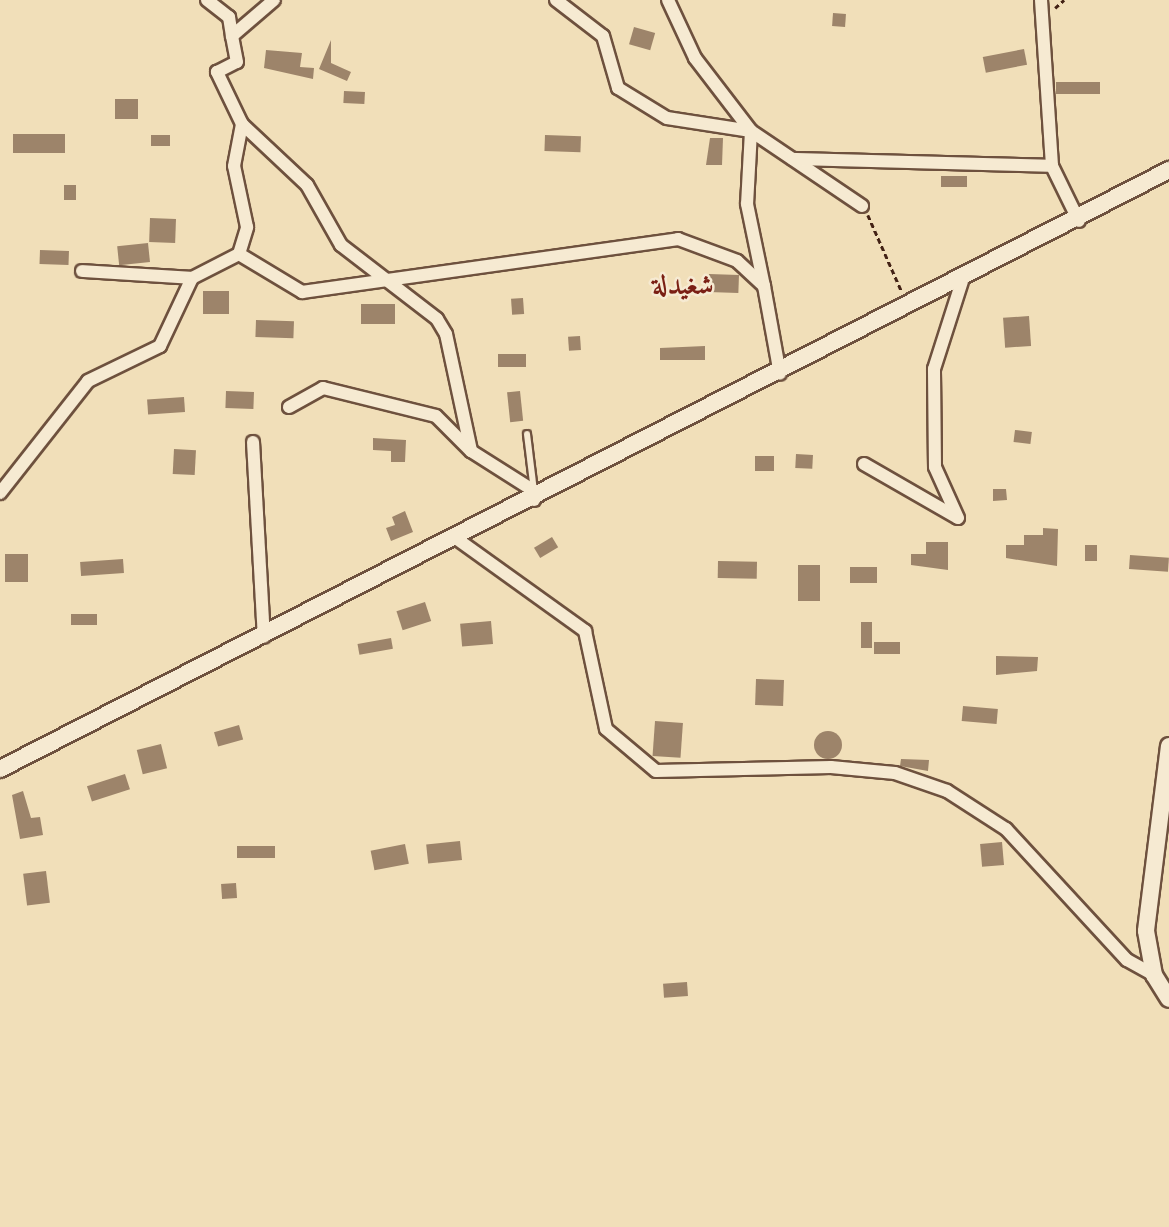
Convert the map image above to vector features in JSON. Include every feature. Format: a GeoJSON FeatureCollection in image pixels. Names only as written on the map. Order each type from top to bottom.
{"type":"FeatureCollection","features":[{"type":"Feature","properties":{"kind":"street"},"geometry":{"type":"LineString","coordinates":[[207,0],[229,17],[237,62],[217,72],[242,124],[307,185],[341,245],[395,283],[446,334],[471,451]]}},
{"type":"Feature","properties":{"kind":"street"},"geometry":{"type":"LineString","coordinates":[[232,36],[261,4],[274,0]]}},
{"type":"Feature","properties":{"kind":"street"},"geometry":{"type":"LineString","coordinates":[[556,0],[603,36],[618,88],[667,118],[751,131]]}},
{"type":"Feature","properties":{"kind":"street"},"geometry":{"type":"LineString","coordinates":[[668,0],[695,58],[751,131],[862,206]]}},
{"type":"Feature","properties":{"kind":"street"},"geometry":{"type":"LineString","coordinates":[[1041,0],[1052,166],[1079,221]]}},
{"type":"Feature","properties":{"kind":"street"},"geometry":{"type":"LineString","coordinates":[[82,271],[192,278],[239,254],[247,227],[234,166],[242,124]]}},
{"type":"Feature","properties":{"kind":"street"},"geometry":{"type":"LineString","coordinates":[[751,131],[747,204],[780,374]]}},
{"type":"Feature","properties":{"kind":"street"},"geometry":{"type":"LineString","coordinates":[[791,159],[1052,166]]}},
{"type":"Feature","properties":{"kind":"street"},"geometry":{"type":"LineString","coordinates":[[0,769],[962,281],[1079,221],[1169,170]]}},
{"type":"Feature","properties":{"kind":"street"},"geometry":{"type":"LineString","coordinates":[[239,254],[302,292],[395,283],[678,239],[737,261],[764,286]]}},
{"type":"Feature","properties":{"kind":"street"},"geometry":{"type":"LineString","coordinates":[[0,493],[88,382],[160,346],[192,278]]}},
{"type":"Feature","properties":{"kind":"street"},"geometry":{"type":"LineString","coordinates":[[864,464],[958,518],[935,467],[934,369],[962,281]]}},
{"type":"Feature","properties":{"kind":"street"},"geometry":{"type":"LineString","coordinates":[[289,407],[323,388],[436,416],[471,451],[534,496]]}},
{"type":"Feature","properties":{"kind":"street"},"geometry":{"type":"LineString","coordinates":[[253,442],[264,637]]}},
{"type":"Feature","properties":{"kind":"street"},"geometry":{"type":"LineString","coordinates":[[457,539],[584,631],[606,729],[656,771],[831,767],[895,773],[947,791],[1006,830],[1127,960],[1154,975]]}},
{"type":"Feature","properties":{"kind":"street"},"geometry":{"type":"LineString","coordinates":[[1169,746],[1149,881],[1146,931],[1154,975],[1169,999]]}},
{"type":"Feature","properties":{"kind":"lane"},"geometry":{"type":"LineString","coordinates":[[527,434],[534,496]]}},
{"type":"Feature","properties":{"kind":"path"},"geometry":{"type":"LineString","coordinates":[[862,206],[909,308]]}},
{"type":"Feature","properties":{"kind":"building"},"geometry":{"type":"Polygon","coordinates":[[[833,13],[846,14],[845,27],[832,26],[833,13]]]}},
{"type":"Feature","properties":{"kind":"building"},"geometry":{"type":"Polygon","coordinates":[[[634,27],[655,33],[650,50],[629,44],[634,27]]]}},
{"type":"Feature","properties":{"kind":"building"},"geometry":{"type":"Polygon","coordinates":[[[331,40],[331,63],[351,72],[347,81],[319,69],[331,40]]]}},
{"type":"Feature","properties":{"kind":"building"},"geometry":{"type":"Polygon","coordinates":[[[1024,49],[1027,65],[986,73],[983,57],[1024,49]]]}},
{"type":"Feature","properties":{"kind":"building"},"geometry":{"type":"Polygon","coordinates":[[[266,50],[302,53],[300,67],[314,68],[313,79],[264,68],[266,50]]]}},
{"type":"Feature","properties":{"kind":"building"},"geometry":{"type":"Polygon","coordinates":[[[1056,82],[1100,82],[1100,94],[1056,94],[1056,82]]]}},
{"type":"Feature","properties":{"kind":"building"},"geometry":{"type":"Polygon","coordinates":[[[344,91],[365,92],[364,104],[343,103],[344,91]]]}},
{"type":"Feature","properties":{"kind":"building"},"geometry":{"type":"Polygon","coordinates":[[[115,99],[138,99],[138,119],[115,119],[115,99]]]}},
{"type":"Feature","properties":{"kind":"building"},"geometry":{"type":"Polygon","coordinates":[[[13,134],[65,134],[65,153],[13,153],[13,134]]]}},
{"type":"Feature","properties":{"kind":"building"},"geometry":{"type":"Polygon","coordinates":[[[151,135],[170,135],[170,146],[151,146],[151,135]]]}},
{"type":"Feature","properties":{"kind":"building"},"geometry":{"type":"Polygon","coordinates":[[[545,135],[581,136],[580,152],[544,151],[545,135]]]}},
{"type":"Feature","properties":{"kind":"building"},"geometry":{"type":"Polygon","coordinates":[[[710,138],[723,138],[722,165],[706,165],[710,138]]]}},
{"type":"Feature","properties":{"kind":"building"},"geometry":{"type":"Polygon","coordinates":[[[941,176],[967,176],[967,187],[941,187],[941,176]]]}},
{"type":"Feature","properties":{"kind":"building"},"geometry":{"type":"Polygon","coordinates":[[[64,185],[76,185],[76,200],[64,200],[64,185]]]}},
{"type":"Feature","properties":{"kind":"building"},"geometry":{"type":"Polygon","coordinates":[[[150,218],[176,219],[175,243],[149,242],[150,218]]]}},
{"type":"Feature","properties":{"kind":"building"},"geometry":{"type":"Polygon","coordinates":[[[148,243],[150,262],[119,265],[117,246],[148,243]]]}},
{"type":"Feature","properties":{"kind":"building"},"geometry":{"type":"Polygon","coordinates":[[[40,250],[69,251],[68,265],[40,264],[40,250]]]}},
{"type":"Feature","properties":{"kind":"building"},"geometry":{"type":"Polygon","coordinates":[[[709,274],[739,275],[738,293],[708,292],[709,274]]]}},
{"type":"Feature","properties":{"kind":"building"},"geometry":{"type":"Polygon","coordinates":[[[203,291],[229,291],[229,314],[203,314],[203,291]]]}},
{"type":"Feature","properties":{"kind":"building"},"geometry":{"type":"Polygon","coordinates":[[[523,298],[524,314],[512,315],[511,299],[523,298]]]}},
{"type":"Feature","properties":{"kind":"building"},"geometry":{"type":"Polygon","coordinates":[[[361,304],[395,304],[395,324],[361,324],[361,304]]]}},
{"type":"Feature","properties":{"kind":"building"},"geometry":{"type":"Polygon","coordinates":[[[1029,316],[1031,346],[1005,348],[1003,318],[1029,316]]]}},
{"type":"Feature","properties":{"kind":"building"},"geometry":{"type":"Polygon","coordinates":[[[256,320],[294,321],[293,338],[255,337],[256,320]]]}},
{"type":"Feature","properties":{"kind":"building"},"geometry":{"type":"Polygon","coordinates":[[[580,336],[581,350],[569,351],[568,337],[580,336]]]}},
{"type":"Feature","properties":{"kind":"building"},"geometry":{"type":"Polygon","coordinates":[[[705,346],[705,360],[660,360],[660,348],[705,346]]]}},
{"type":"Feature","properties":{"kind":"building"},"geometry":{"type":"Polygon","coordinates":[[[498,354],[526,354],[526,367],[498,367],[498,354]]]}},
{"type":"Feature","properties":{"kind":"building"},"geometry":{"type":"Polygon","coordinates":[[[226,391],[254,392],[253,409],[225,408],[226,391]]]}},
{"type":"Feature","properties":{"kind":"building"},"geometry":{"type":"Polygon","coordinates":[[[520,391],[523,421],[510,422],[507,392],[520,391]]]}},
{"type":"Feature","properties":{"kind":"building"},"geometry":{"type":"Polygon","coordinates":[[[184,397],[185,412],[148,415],[147,400],[184,397]]]}},
{"type":"Feature","properties":{"kind":"building"},"geometry":{"type":"Polygon","coordinates":[[[1015,430],[1032,432],[1030,444],[1014,442],[1015,430]]]}},
{"type":"Feature","properties":{"kind":"building"},"geometry":{"type":"Polygon","coordinates":[[[373,438],[406,440],[405,462],[391,462],[391,451],[373,450],[373,438]]]}},
{"type":"Feature","properties":{"kind":"building"},"geometry":{"type":"Polygon","coordinates":[[[174,449],[196,450],[195,475],[173,474],[174,449]]]}},
{"type":"Feature","properties":{"kind":"building"},"geometry":{"type":"Polygon","coordinates":[[[796,454],[813,455],[812,469],[795,468],[796,454]]]}},
{"type":"Feature","properties":{"kind":"building"},"geometry":{"type":"Polygon","coordinates":[[[755,456],[774,456],[774,471],[755,471],[755,456]]]}},
{"type":"Feature","properties":{"kind":"building"},"geometry":{"type":"Polygon","coordinates":[[[993,489],[1006,489],[1007,500],[993,501],[993,489]]]}},
{"type":"Feature","properties":{"kind":"building"},"geometry":{"type":"Polygon","coordinates":[[[405,511],[413,532],[391,541],[386,528],[395,525],[392,517],[405,511]]]}},
{"type":"Feature","properties":{"kind":"building"},"geometry":{"type":"Polygon","coordinates":[[[1043,528],[1058,529],[1057,566],[1006,558],[1006,545],[1024,545],[1024,535],[1043,535],[1043,528]]]}},
{"type":"Feature","properties":{"kind":"building"},"geometry":{"type":"Polygon","coordinates":[[[552,537],[558,547],[540,558],[534,548],[552,537]]]}},
{"type":"Feature","properties":{"kind":"building"},"geometry":{"type":"Polygon","coordinates":[[[926,542],[948,542],[948,570],[911,565],[911,554],[926,554],[926,542]]]}},
{"type":"Feature","properties":{"kind":"building"},"geometry":{"type":"Polygon","coordinates":[[[1085,545],[1097,545],[1097,561],[1085,561],[1085,545]]]}},
{"type":"Feature","properties":{"kind":"building"},"geometry":{"type":"Polygon","coordinates":[[[5,554],[28,554],[28,582],[5,582],[5,554]]]}},
{"type":"Feature","properties":{"kind":"building"},"geometry":{"type":"Polygon","coordinates":[[[1130,555],[1169,558],[1168,572],[1129,569],[1130,555]]]}},
{"type":"Feature","properties":{"kind":"building"},"geometry":{"type":"Polygon","coordinates":[[[123,559],[124,573],[81,576],[80,562],[123,559]]]}},
{"type":"Feature","properties":{"kind":"building"},"geometry":{"type":"Polygon","coordinates":[[[718,561],[757,562],[757,579],[718,578],[718,561]]]}},
{"type":"Feature","properties":{"kind":"building"},"geometry":{"type":"Polygon","coordinates":[[[798,565],[820,565],[820,601],[798,601],[798,565]]]}},
{"type":"Feature","properties":{"kind":"building"},"geometry":{"type":"Polygon","coordinates":[[[850,567],[877,567],[877,583],[850,583],[850,567]]]}},
{"type":"Feature","properties":{"kind":"building"},"geometry":{"type":"Polygon","coordinates":[[[425,602],[431,621],[403,630],[396,611],[425,602]]]}},
{"type":"Feature","properties":{"kind":"building"},"geometry":{"type":"Polygon","coordinates":[[[71,614],[97,614],[97,625],[71,625],[71,614]]]}},
{"type":"Feature","properties":{"kind":"building"},"geometry":{"type":"Polygon","coordinates":[[[491,621],[493,644],[462,647],[460,624],[491,621]]]}},
{"type":"Feature","properties":{"kind":"building"},"geometry":{"type":"Polygon","coordinates":[[[861,622],[872,622],[872,648],[861,648],[861,622]]]}},
{"type":"Feature","properties":{"kind":"building"},"geometry":{"type":"Polygon","coordinates":[[[391,638],[393,649],[359,655],[358,644],[391,638]]]}},
{"type":"Feature","properties":{"kind":"building"},"geometry":{"type":"Polygon","coordinates":[[[874,642],[900,642],[900,654],[874,654],[874,642]]]}},
{"type":"Feature","properties":{"kind":"building"},"geometry":{"type":"Polygon","coordinates":[[[996,656],[1038,657],[1037,671],[996,675],[996,656]]]}},
{"type":"Feature","properties":{"kind":"building"},"geometry":{"type":"Polygon","coordinates":[[[756,679],[784,680],[783,706],[755,705],[756,679]]]}},
{"type":"Feature","properties":{"kind":"building"},"geometry":{"type":"Polygon","coordinates":[[[963,706],[998,709],[997,724],[962,721],[963,706]]]}},
{"type":"Feature","properties":{"kind":"building"},"geometry":{"type":"Polygon","coordinates":[[[655,721],[683,723],[680,758],[653,756],[655,721]]]}},
{"type":"Feature","properties":{"kind":"building"},"geometry":{"type":"Polygon","coordinates":[[[239,725],[243,739],[218,747],[214,732],[239,725]]]}},
{"type":"Feature","properties":{"kind":"building"},"geometry":{"type":"Polygon","coordinates":[[[828,731],[838,735],[842,745],[838,755],[828,759],[818,755],[814,745],[818,735],[828,731]]]}},
{"type":"Feature","properties":{"kind":"building"},"geometry":{"type":"Polygon","coordinates":[[[161,744],[167,768],[143,774],[137,750],[161,744]]]}},
{"type":"Feature","properties":{"kind":"building"},"geometry":{"type":"Polygon","coordinates":[[[901,759],[929,760],[928,771],[900,766],[901,759]]]}},
{"type":"Feature","properties":{"kind":"building"},"geometry":{"type":"Polygon","coordinates":[[[125,774],[130,789],[92,802],[87,786],[125,774]]]}},
{"type":"Feature","properties":{"kind":"building"},"geometry":{"type":"Polygon","coordinates":[[[23,791],[31,818],[40,817],[43,835],[20,839],[12,795],[23,791]]]}},
{"type":"Feature","properties":{"kind":"building"},"geometry":{"type":"Polygon","coordinates":[[[460,841],[462,860],[428,863],[426,845],[460,841]]]}},
{"type":"Feature","properties":{"kind":"building"},"geometry":{"type":"Polygon","coordinates":[[[1002,842],[1004,865],[982,867],[980,844],[1002,842]]]}},
{"type":"Feature","properties":{"kind":"building"},"geometry":{"type":"Polygon","coordinates":[[[405,844],[409,864],[374,870],[371,851],[405,844]]]}},
{"type":"Feature","properties":{"kind":"building"},"geometry":{"type":"Polygon","coordinates":[[[237,846],[275,846],[275,858],[237,858],[237,846]]]}},
{"type":"Feature","properties":{"kind":"building"},"geometry":{"type":"Polygon","coordinates":[[[46,871],[50,903],[27,906],[23,874],[46,871]]]}},
{"type":"Feature","properties":{"kind":"building"},"geometry":{"type":"Polygon","coordinates":[[[236,883],[237,898],[222,899],[221,884],[236,883]]]}},
{"type":"Feature","properties":{"kind":"building"},"geometry":{"type":"Polygon","coordinates":[[[687,982],[688,996],[664,998],[663,984],[687,982]]]}},
{"type":"Feature","properties":{"kind":"district","name":"شغيدلة"},"geometry":{"type":"Point","coordinates":[683,287]}}]}
